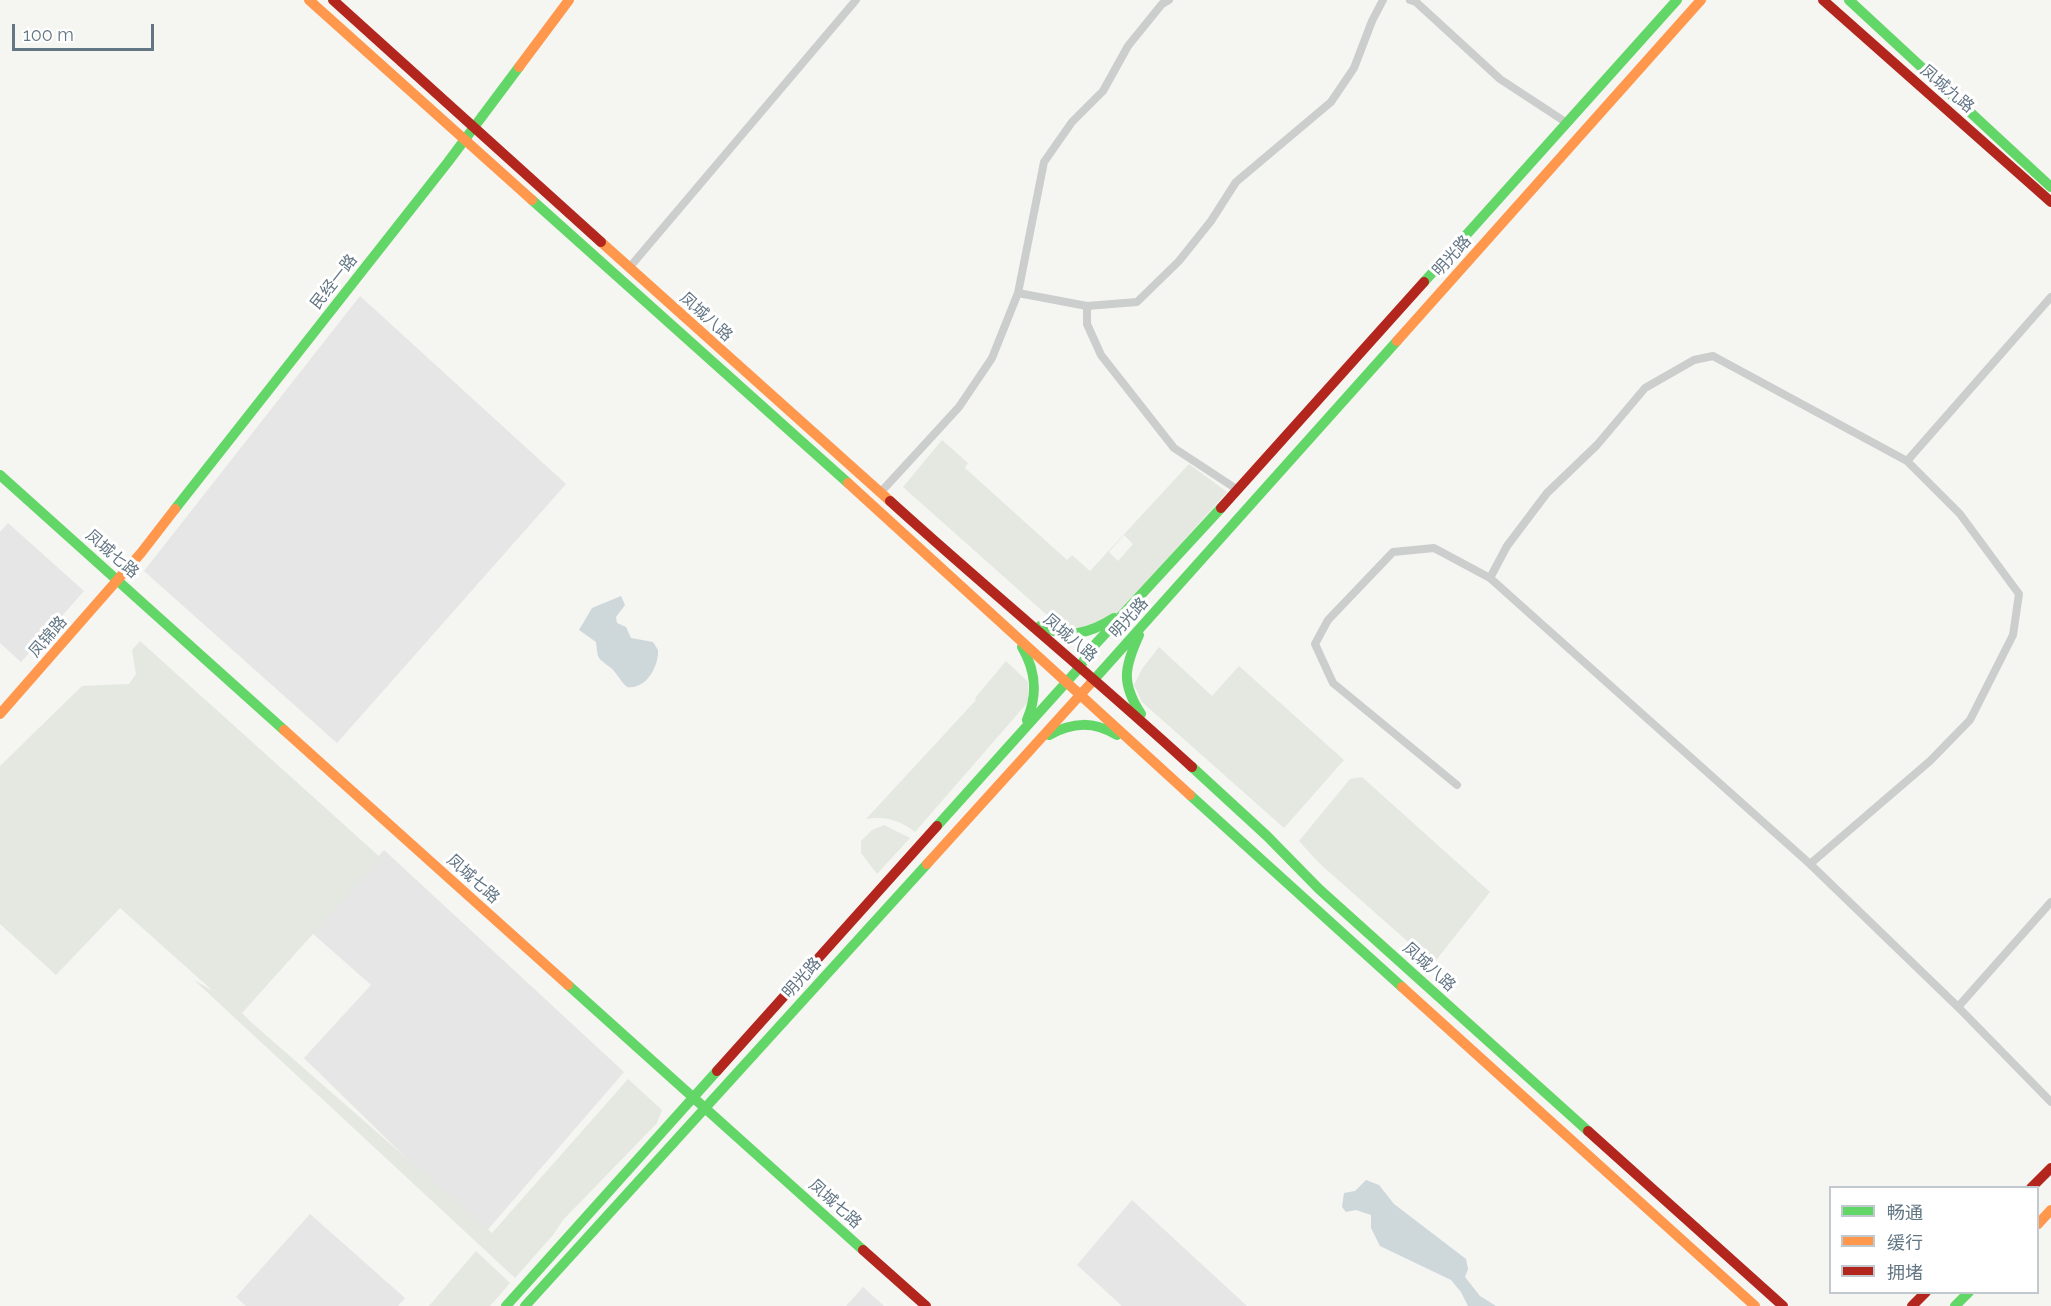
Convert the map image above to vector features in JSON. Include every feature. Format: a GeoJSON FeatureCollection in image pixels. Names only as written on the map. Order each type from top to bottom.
{"type":"FeatureCollection","features":[{"type":"Feature","properties":{"kind":"main road","name":"凤城八路"},"geometry":{"type":"LineString","coordinates":[[309,0],[1755,1306]]}},
{"type":"Feature","properties":{"kind":"main road","name":"凤城八路"},"geometry":{"type":"LineString","coordinates":[[333,0],[880,493],[1095,679],[1268,836],[1319,889],[1783,1306]]}},
{"type":"Feature","properties":{"kind":"main road","name":"民经一路"},"geometry":{"type":"LineString","coordinates":[[118,579],[465,140],[569,0]]}},
{"type":"Feature","properties":{"kind":"main road","name":"明光路"},"geometry":{"type":"LineString","coordinates":[[506,1306],[1080,667],[1090,650],[1238,490],[1677,0]]}},
{"type":"Feature","properties":{"kind":"main road","name":"明光路"},"geometry":{"type":"LineString","coordinates":[[525,1306],[1095,679],[1701,0]]}},
{"type":"Feature","properties":{"kind":"main road","name":"凤城九路"},"geometry":{"type":"LineString","coordinates":[[1823,0],[2051,202]]}},
{"type":"Feature","properties":{"kind":"main road","name":"凤城九路"},"geometry":{"type":"LineString","coordinates":[[1849,0],[2051,188]]}},
{"type":"Feature","properties":{"kind":"main road","name":"凤城七路"},"geometry":{"type":"LineString","coordinates":[[0,475],[926,1306]]}},
{"type":"Feature","properties":{"kind":"main road","name":"凤锦路"},"geometry":{"type":"LineString","coordinates":[[0,714],[118,579]]}},
{"type":"Feature","properties":{"kind":"main road"},"geometry":{"type":"LineString","coordinates":[[1022,617],[1054,633],[1074,636],[1091,633],[1129,608]]}},
{"type":"Feature","properties":{"kind":"main road"},"geometry":{"type":"LineString","coordinates":[[1145,622],[1130,655],[1125,680],[1130,699],[1156,734]]}},
{"type":"Feature","properties":{"kind":"main road"},"geometry":{"type":"LineString","coordinates":[[1009,630],[1025,652],[1036,682],[1032,711],[1020,734]]}},
{"type":"Feature","properties":{"kind":"main road"},"geometry":{"type":"LineString","coordinates":[[1034,746],[1058,729],[1080,723],[1090,723],[1112,732],[1142,751]]}},
{"type":"Feature","properties":{"kind":"main road"},"geometry":{"type":"LineString","coordinates":[[2033,1186],[2051,1168]]}},
{"type":"Feature","properties":{"kind":"main road"},"geometry":{"type":"LineString","coordinates":[[2039,1222],[2051,1210]]}},
{"type":"Feature","properties":{"kind":"main road"},"geometry":{"type":"LineString","coordinates":[[1912,1306],[1925,1294]]}},
{"type":"Feature","properties":{"kind":"main road"},"geometry":{"type":"LineString","coordinates":[[1955,1306],[1968,1294]]}},
{"type":"Feature","properties":{"kind":"street"},"geometry":{"type":"LineString","coordinates":[[629,268],[856,0]]}},
{"type":"Feature","properties":{"kind":"street"},"geometry":{"type":"LineString","coordinates":[[880,493],[959,407],[992,358],[1018,293],[1044,162],[1072,122],[1103,91],[1128,46],[1162,4],[1169,0]]}},
{"type":"Feature","properties":{"kind":"street"},"geometry":{"type":"LineString","coordinates":[[1018,293],[1087,306],[1137,302],[1179,261],[1211,221],[1236,182],[1331,102],[1354,68],[1372,21],[1383,0]]}},
{"type":"Feature","properties":{"kind":"street"},"geometry":{"type":"LineString","coordinates":[[1414,1],[1500,79],[1567,123]]}},
{"type":"Feature","properties":{"kind":"street"},"geometry":{"type":"LineString","coordinates":[[1906,461],[2051,297]]}},
{"type":"Feature","properties":{"kind":"street"},"geometry":{"type":"LineString","coordinates":[[1087,306],[1087,324],[1101,355],[1174,448],[1238,490]]}},
{"type":"Feature","properties":{"kind":"street"},"geometry":{"type":"LineString","coordinates":[[1490,578],[1507,546],[1547,493],[1597,446],[1645,388],[1694,360],[1713,356],[1906,461],[1960,514],[2019,594],[2013,634],[1970,720],[1930,760],[1810,864]]}},
{"type":"Feature","properties":{"kind":"street"},"geometry":{"type":"LineString","coordinates":[[1457,785],[1334,683],[1315,644],[1328,620],[1393,552],[1434,548],[1490,578],[1810,864],[1958,1007],[2051,1102]]}},
{"type":"Feature","properties":{"kind":"street"},"geometry":{"type":"LineString","coordinates":[[1958,1007],[2051,902]]}},
{"type":"Feature","properties":{"kind":"shaded area"},"geometry":{"type":"Polygon","coordinates":[[[360,296],[566,484],[337,743],[144,571],[360,296]]]}},
{"type":"Feature","properties":{"kind":"shaded area"},"geometry":{"type":"Polygon","coordinates":[[[942,440],[968,463],[965,468],[1067,560],[1072,555],[1090,571],[1189,464],[1227,492],[1108,625],[1076,637],[1057,624],[903,487],[942,440]],[[1124,535],[1109,552],[1118,561],[1133,544],[1124,535]]]}},
{"type":"Feature","properties":{"kind":"shaded area"},"geometry":{"type":"Polygon","coordinates":[[[8,523],[84,591],[21,662],[0,643],[0,532],[8,523]]]}},
{"type":"Feature","properties":{"kind":"shaded area"},"geometry":{"type":"Polygon","coordinates":[[[621,596],[625,605],[616,617],[617,623],[626,627],[631,638],[653,642],[658,650],[654,670],[645,681],[634,687],[625,685],[599,658],[596,642],[579,630],[592,608],[621,596]]]}},
{"type":"Feature","properties":{"kind":"shaded area"},"geometry":{"type":"Polygon","coordinates":[[[140,641],[381,858],[242,1013],[251,1022],[492,1233],[628,1079],[662,1110],[657,1123],[563,1220],[553,1235],[515,1278],[194,980],[213,991],[120,908],[56,975],[0,924],[0,766],[82,686],[129,684],[136,674],[132,650],[140,641]]]}},
{"type":"Feature","properties":{"kind":"shaded area"},"geometry":{"type":"Polygon","coordinates":[[[1159,647],[1212,696],[1239,666],[1344,760],[1284,828],[1142,702],[1134,685],[1142,669],[1159,647]]]}},
{"type":"Feature","properties":{"kind":"shaded area"},"geometry":{"type":"Polygon","coordinates":[[[1006,661],[1028,682],[1028,702],[915,832],[904,824],[892,820],[866,819],[976,700],[975,698],[1006,661]]]}},
{"type":"Feature","properties":{"kind":"shaded area"},"geometry":{"type":"Polygon","coordinates":[[[1362,777],[1490,892],[1433,964],[1319,863],[1299,841],[1350,779],[1362,777]]]}},
{"type":"Feature","properties":{"kind":"shaded area"},"geometry":{"type":"Polygon","coordinates":[[[884,825],[910,838],[877,874],[861,853],[861,841],[872,830],[884,825]]]}},
{"type":"Feature","properties":{"kind":"shaded area"},"geometry":{"type":"Polygon","coordinates":[[[384,850],[624,1072],[484,1234],[304,1058],[371,985],[311,932],[384,850]]]}},
{"type":"Feature","properties":{"kind":"shaded area"},"geometry":{"type":"Polygon","coordinates":[[[1366,1180],[1379,1185],[1394,1204],[1466,1259],[1468,1269],[1465,1277],[1480,1296],[1496,1306],[1468,1306],[1461,1292],[1451,1280],[1380,1246],[1371,1228],[1371,1215],[1356,1210],[1346,1212],[1342,1207],[1344,1193],[1355,1191],[1366,1180]]]}},
{"type":"Feature","properties":{"kind":"shaded area"},"geometry":{"type":"Polygon","coordinates":[[[1132,1200],[1247,1306],[1122,1306],[1077,1265],[1132,1200]]]}},
{"type":"Feature","properties":{"kind":"shaded area"},"geometry":{"type":"Polygon","coordinates":[[[310,1214],[405,1298],[398,1306],[246,1306],[236,1297],[310,1214]]]}},
{"type":"Feature","properties":{"kind":"shaded area"},"geometry":{"type":"Polygon","coordinates":[[[476,1251],[510,1283],[490,1306],[429,1306],[476,1251]]]}},
{"type":"Feature","properties":{"kind":"shaded area"},"geometry":{"type":"Polygon","coordinates":[[[863,1287],[884,1306],[846,1306],[863,1287]]]}},
{"type":"Feature","properties":{"kind":"traffic: fast"},"geometry":{"type":"LineString","coordinates":[[1424,282],[1677,0]]}},
{"type":"Feature","properties":{"kind":"traffic: fast"},"geometry":{"type":"LineString","coordinates":[[1849,0],[2051,187]]}},
{"type":"Feature","properties":{"kind":"traffic: fast"},"geometry":{"type":"LineString","coordinates":[[175,509],[448,162],[519,67]]}},
{"type":"Feature","properties":{"kind":"traffic: fast"},"geometry":{"type":"LineString","coordinates":[[532,200],[848,483]]}},
{"type":"Feature","properties":{"kind":"traffic: fast"},"geometry":{"type":"LineString","coordinates":[[1091,683],[1397,341]]}},
{"type":"Feature","properties":{"kind":"traffic: fast"},"geometry":{"type":"LineString","coordinates":[[0,475],[284,730]]}},
{"type":"Feature","properties":{"kind":"traffic: fast"},"geometry":{"type":"LineString","coordinates":[[937,826],[1080,667],[1090,650],[1221,508]]}},
{"type":"Feature","properties":{"kind":"traffic: fast"},"geometry":{"type":"LineString","coordinates":[[1040,626],[1060,632],[1078,633],[1096,628],[1114,618]]}},
{"type":"Feature","properties":{"kind":"traffic: fast"},"geometry":{"type":"LineString","coordinates":[[1139,635],[1130,657],[1127,675],[1130,693],[1141,714]]}},
{"type":"Feature","properties":{"kind":"traffic: fast"},"geometry":{"type":"LineString","coordinates":[[1022,647],[1027,656],[1034,683],[1033,701],[1027,720]]}},
{"type":"Feature","properties":{"kind":"traffic: fast"},"geometry":{"type":"LineString","coordinates":[[1049,735],[1066,728],[1083,725],[1100,727],[1117,735]]}},
{"type":"Feature","properties":{"kind":"traffic: fast"},"geometry":{"type":"LineString","coordinates":[[1192,767],[1267,836],[1319,889],[1588,1131]]}},
{"type":"Feature","properties":{"kind":"traffic: fast"},"geometry":{"type":"LineString","coordinates":[[1190,795],[1402,987]]}},
{"type":"Feature","properties":{"kind":"traffic: fast"},"geometry":{"type":"LineString","coordinates":[[525,1306],[927,864]]}},
{"type":"Feature","properties":{"kind":"traffic: fast"},"geometry":{"type":"LineString","coordinates":[[568,985],[863,1250]]}},
{"type":"Feature","properties":{"kind":"traffic: fast"},"geometry":{"type":"LineString","coordinates":[[506,1306],[717,1071]]}},
{"type":"Feature","properties":{"kind":"traffic: fast"},"geometry":{"type":"LineString","coordinates":[[1955,1306],[1967,1294]]}},
{"type":"Feature","properties":{"kind":"traffic: slow"},"geometry":{"type":"LineString","coordinates":[[309,0],[532,200]]}},
{"type":"Feature","properties":{"kind":"traffic: slow"},"geometry":{"type":"LineString","coordinates":[[519,67],[569,0]]}},
{"type":"Feature","properties":{"kind":"traffic: slow"},"geometry":{"type":"LineString","coordinates":[[1397,341],[1701,0]]}},
{"type":"Feature","properties":{"kind":"traffic: slow"},"geometry":{"type":"LineString","coordinates":[[601,242],[890,501]]}},
{"type":"Feature","properties":{"kind":"traffic: slow"},"geometry":{"type":"LineString","coordinates":[[848,483],[1190,795]]}},
{"type":"Feature","properties":{"kind":"traffic: slow"},"geometry":{"type":"LineString","coordinates":[[0,714],[141,553],[175,509]]}},
{"type":"Feature","properties":{"kind":"traffic: slow"},"geometry":{"type":"LineString","coordinates":[[927,864],[1091,683]]}},
{"type":"Feature","properties":{"kind":"traffic: slow"},"geometry":{"type":"LineString","coordinates":[[284,730],[568,985]]}},
{"type":"Feature","properties":{"kind":"traffic: slow"},"geometry":{"type":"LineString","coordinates":[[1402,987],[1755,1306]]}},
{"type":"Feature","properties":{"kind":"traffic: slow"},"geometry":{"type":"LineString","coordinates":[[2039,1223],[2051,1210]]}},
{"type":"Feature","properties":{"kind":"traffic: jam"},"geometry":{"type":"LineString","coordinates":[[333,0],[601,242]]}},
{"type":"Feature","properties":{"kind":"traffic: jam"},"geometry":{"type":"LineString","coordinates":[[1823,0],[2051,202]]}},
{"type":"Feature","properties":{"kind":"traffic: jam"},"geometry":{"type":"LineString","coordinates":[[1221,508],[1424,282]]}},
{"type":"Feature","properties":{"kind":"traffic: jam"},"geometry":{"type":"LineString","coordinates":[[890,501],[1192,767]]}},
{"type":"Feature","properties":{"kind":"traffic: jam"},"geometry":{"type":"LineString","coordinates":[[717,1071],[937,826]]}},
{"type":"Feature","properties":{"kind":"traffic: jam"},"geometry":{"type":"LineString","coordinates":[[1588,1131],[1783,1306]]}},
{"type":"Feature","properties":{"kind":"traffic: jam"},"geometry":{"type":"LineString","coordinates":[[2033,1186],[2051,1168]]}},
{"type":"Feature","properties":{"kind":"traffic: jam"},"geometry":{"type":"LineString","coordinates":[[863,1250],[926,1306]]}},
{"type":"Feature","properties":{"kind":"traffic: jam"},"geometry":{"type":"LineString","coordinates":[[1912,1306],[1924,1294]]}}]}
